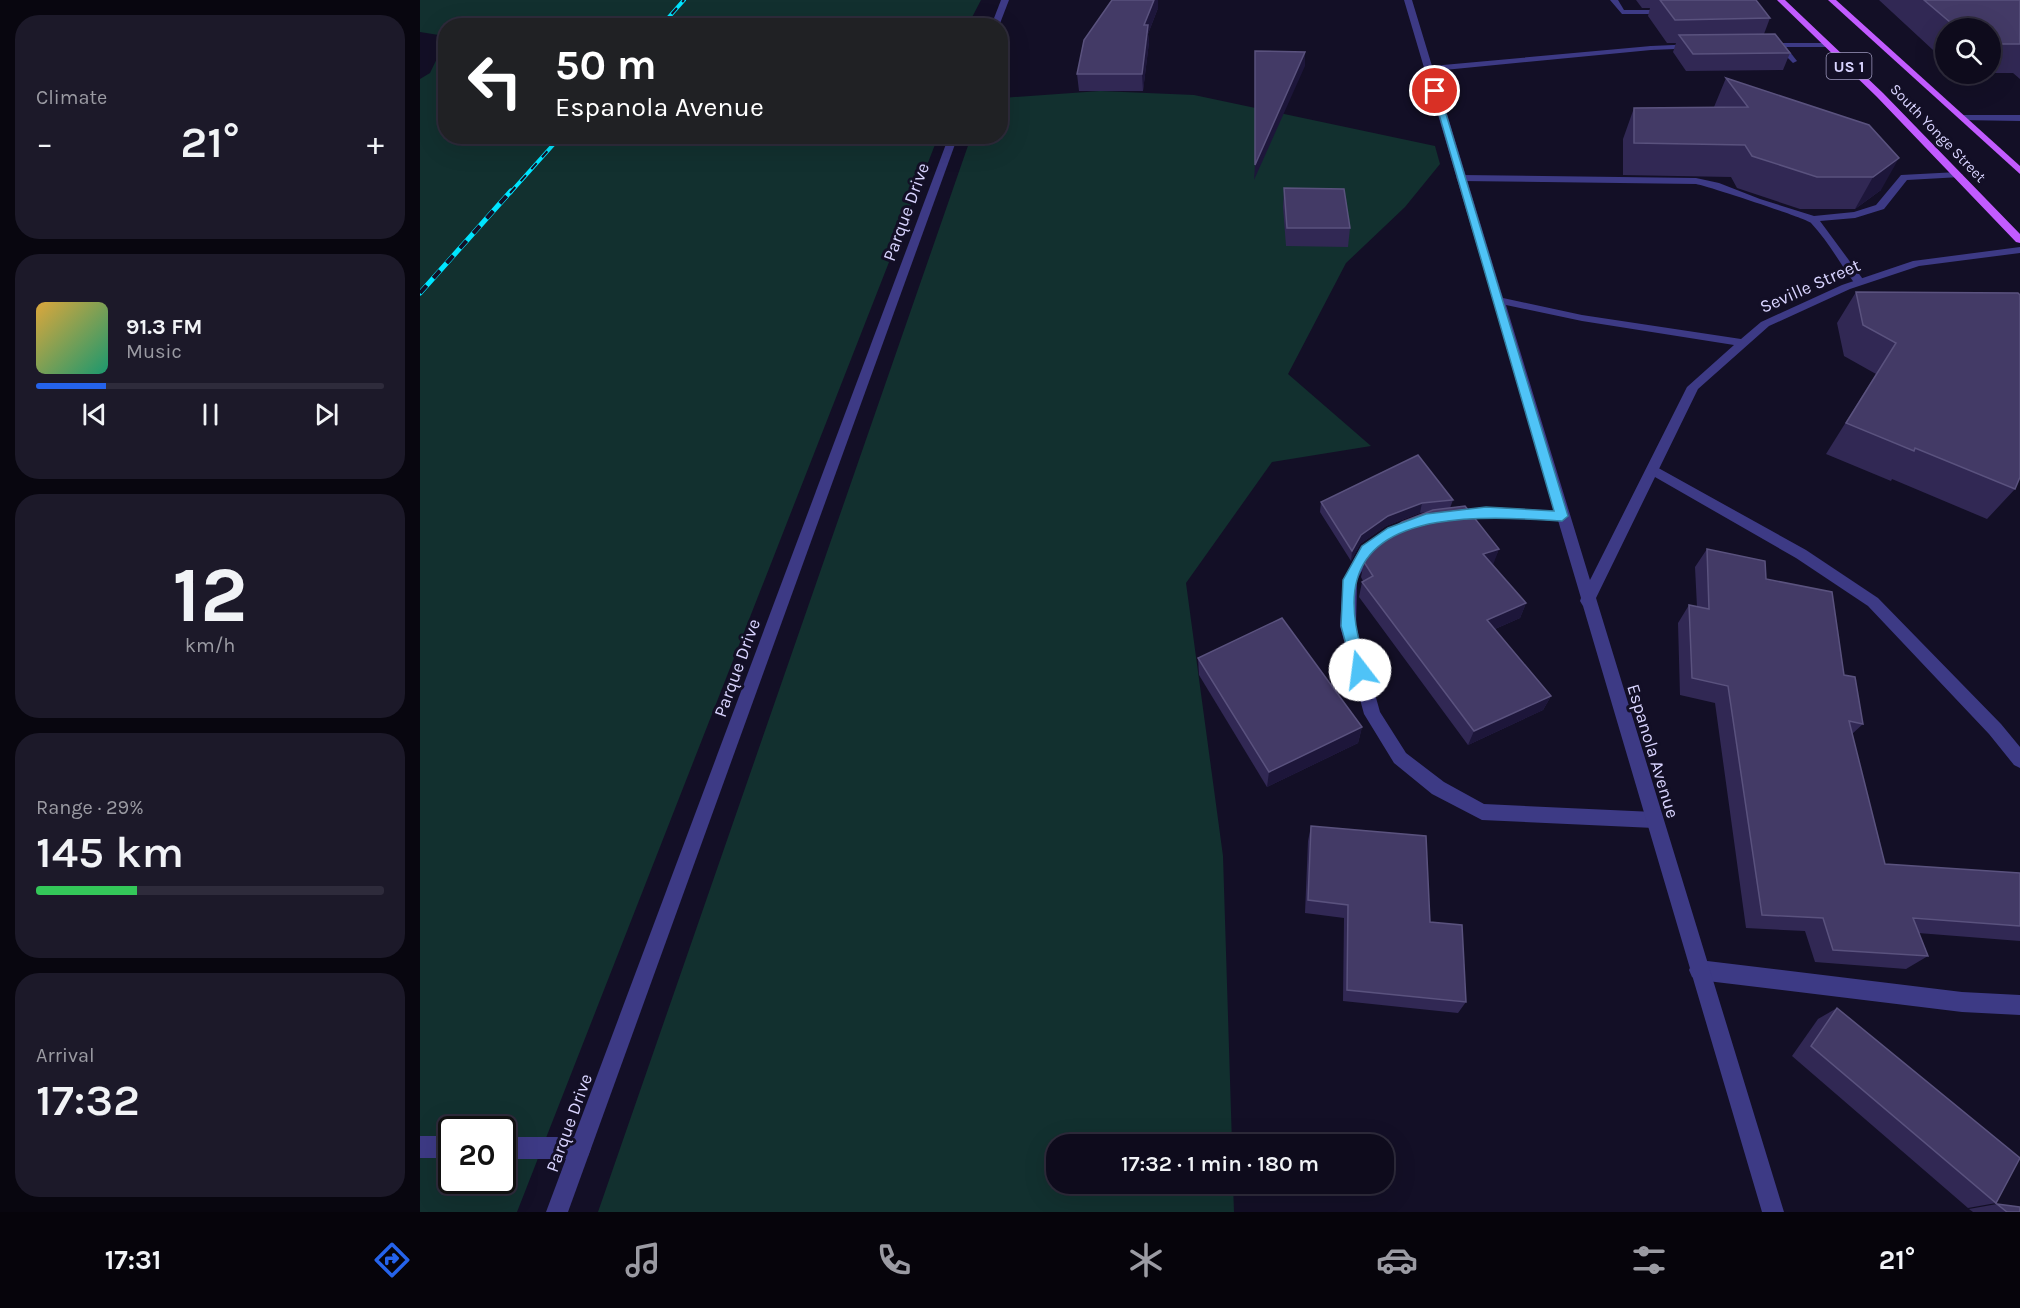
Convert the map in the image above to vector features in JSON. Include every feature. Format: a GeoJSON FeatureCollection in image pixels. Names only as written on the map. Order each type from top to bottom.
{"type":"FeatureCollection","features":[{"type":"Feature","properties":{"kind":"main road","name":"South Yonge Street"},"geometry":{"type":"LineString","coordinates":[[1780,0],[1958,175],[2020,240]]}},
{"type":"Feature","properties":{"kind":"main road","name":"South Yonge Street"},"geometry":{"type":"LineString","coordinates":[[1832,0],[2020,171]]}},
{"type":"Feature","properties":{"kind":"street"},"geometry":{"type":"LineString","coordinates":[[998,18],[1005,0]]}},
{"type":"Feature","properties":{"kind":"street","name":"Espanola Avenue"},"geometry":{"type":"LineString","coordinates":[[1408,0],[1587,601],[1773,1212]]}},
{"type":"Feature","properties":{"kind":"street"},"geometry":{"type":"LineString","coordinates":[[1614,0],[1622,12],[1688,12],[1679,0]]}},
{"type":"Feature","properties":{"kind":"street"},"geometry":{"type":"LineString","coordinates":[[1757,45],[1827,45]]}},
{"type":"Feature","properties":{"kind":"street"},"geometry":{"type":"LineString","coordinates":[[1779,45],[1793,61]]}},
{"type":"Feature","properties":{"kind":"street"},"geometry":{"type":"LineString","coordinates":[[1429,69],[1651,48],[1701,46]]}},
{"type":"Feature","properties":{"kind":"street"},"geometry":{"type":"LineString","coordinates":[[1964,118],[2020,118]]}},
{"type":"Feature","properties":{"kind":"street","name":"Parque Drive"},"geometry":{"type":"LineString","coordinates":[[557,1212],[951,144]]}},
{"type":"Feature","properties":{"kind":"street"},"geometry":{"type":"LineString","coordinates":[[1461,178],[1696,181],[1716,185],[1756,201],[1813,219],[1855,215],[1880,207],[1904,177],[1958,175]]}},
{"type":"Feature","properties":{"kind":"street"},"geometry":{"type":"LineString","coordinates":[[1813,219],[1859,282]]}},
{"type":"Feature","properties":{"kind":"street","name":"Seville Street"},"geometry":{"type":"LineString","coordinates":[[1587,601],[1693,387],[1765,324],[1859,282],[1917,263],[2020,250]]}},
{"type":"Feature","properties":{"kind":"street"},"geometry":{"type":"LineString","coordinates":[[1497,300],[1582,318],[1743,343]]}},
{"type":"Feature","properties":{"kind":"street"},"geometry":{"type":"LineString","coordinates":[[1653,470],[1801,554],[1873,602],[1995,729],[2020,760]]}},
{"type":"Feature","properties":{"kind":"street"},"geometry":{"type":"LineString","coordinates":[[1436,518],[1486,512],[1562,516]]}},
{"type":"Feature","properties":{"kind":"street"},"geometry":{"type":"LineString","coordinates":[[1404,527],[1392,531],[1366,550],[1350,580],[1348,626],[1372,714],[1400,758],[1438,788],[1482,812],[1654,820]]}},
{"type":"Feature","properties":{"kind":"street"},"geometry":{"type":"LineString","coordinates":[[1699,970],[1962,1002],[2020,1005]]}},
{"type":"Feature","properties":{"kind":"street"},"geometry":{"type":"LineString","coordinates":[[420,1147],[438,1148]]}},
{"type":"Feature","properties":{"kind":"street"},"geometry":{"type":"LineString","coordinates":[[516,1148],[580,1148]]}},
{"type":"Feature","properties":{"kind":"green space"},"geometry":{"type":"Polygon","coordinates":[[[420,0],[981,0],[972,18],[438,18],[438,35],[420,32],[420,0]]]}},
{"type":"Feature","properties":{"kind":"green space"},"geometry":{"type":"Polygon","coordinates":[[[438,56],[438,144],[935,144],[517,1212],[420,1212],[420,79],[430,73],[438,56]]]}},
{"type":"Feature","properties":{"kind":"green space"},"geometry":{"type":"Polygon","coordinates":[[[1100,91],[1194,95],[1435,146],[1440,164],[1405,207],[1346,263],[1288,374],[1371,446],[1272,462],[1186,583],[1223,856],[1232,1134],[1046,1134],[1046,1194],[1233,1194],[1234,1212],[598,1212],[969,144],[1008,144],[1008,98],[1100,91]]]}},
{"type":"Feature","properties":{"kind":"building"},"geometry":{"type":"Polygon","coordinates":[[[1112,0],[1154,0],[1144,25],[1148,25],[1142,74],[1077,74],[1084,40],[1112,0]]]}},
{"type":"Feature","properties":{"kind":"building"},"geometry":{"type":"Polygon","coordinates":[[[1660,0],[1756,0],[1770,18],[1675,20],[1660,0]]]}},
{"type":"Feature","properties":{"kind":"building"},"geometry":{"type":"Polygon","coordinates":[[[1924,0],[2020,0],[2020,44],[2001,44],[2001,18],[1945,18],[1924,0]]]}},
{"type":"Feature","properties":{"kind":"building"},"geometry":{"type":"Polygon","coordinates":[[[1775,34],[1790,53],[1693,54],[1679,35],[1775,34]]]}},
{"type":"Feature","properties":{"kind":"building"},"geometry":{"type":"Polygon","coordinates":[[[1255,51],[1305,52],[1255,165],[1255,51]]]}},
{"type":"Feature","properties":{"kind":"building"},"geometry":{"type":"Polygon","coordinates":[[[1726,78],[1869,125],[1899,158],[1873,177],[1817,177],[1752,156],[1745,145],[1634,143],[1634,108],[1748,107],[1726,78]]]}},
{"type":"Feature","properties":{"kind":"building"},"geometry":{"type":"Polygon","coordinates":[[[1284,188],[1344,189],[1350,228],[1287,228],[1284,188]]]}},
{"type":"Feature","properties":{"kind":"building"},"geometry":{"type":"Polygon","coordinates":[[[1856,292],[2018,293],[2020,295],[2020,477],[2015,489],[1915,448],[1914,451],[1846,423],[1896,343],[1863,325],[1856,292]]]}},
{"type":"Feature","properties":{"kind":"building"},"geometry":{"type":"Polygon","coordinates":[[[1418,455],[1453,500],[1422,503],[1388,516],[1361,535],[1352,551],[1321,502],[1418,455]]]}},
{"type":"Feature","properties":{"kind":"building"},"geometry":{"type":"Polygon","coordinates":[[[1465,506],[1499,549],[1483,554],[1526,603],[1487,620],[1551,696],[1474,731],[1362,582],[1373,576],[1364,562],[1376,540],[1402,522],[1433,510],[1465,506]]]}},
{"type":"Feature","properties":{"kind":"building"},"geometry":{"type":"Polygon","coordinates":[[[1707,549],[1765,561],[1766,579],[1832,592],[1844,675],[1855,677],[1863,724],[1849,721],[1885,864],[2020,873],[2020,926],[1913,918],[1928,956],[1833,950],[1823,918],[1762,915],[1728,686],[1692,678],[1689,605],[1709,609],[1707,549]]]}},
{"type":"Feature","properties":{"kind":"building"},"geometry":{"type":"Polygon","coordinates":[[[1282,618],[1362,727],[1269,772],[1198,658],[1282,618]]]}},
{"type":"Feature","properties":{"kind":"building"},"geometry":{"type":"Polygon","coordinates":[[[1311,826],[1426,836],[1430,922],[1462,925],[1466,1002],[1347,990],[1348,905],[1308,900],[1311,826]]]}},
{"type":"Feature","properties":{"kind":"building"},"geometry":{"type":"Polygon","coordinates":[[[1837,1008],[2020,1158],[1996,1203],[1811,1046],[1837,1008]]]}},
{"type":"Feature","properties":{"kind":"building"},"geometry":{"type":"Polygon","coordinates":[[[1997,1204],[2020,1207],[2020,1212],[2007,1212],[1997,1204]]]}},
{"type":"Feature","properties":{"kind":"railway"},"geometry":{"type":"LineString","coordinates":[[668,18],[684,0]]}},
{"type":"Feature","properties":{"kind":"railway"},"geometry":{"type":"LineString","coordinates":[[510,193],[554,144]]}},
{"type":"Feature","properties":{"kind":"railway"},"geometry":{"type":"LineString","coordinates":[[420,293],[511,191]]}},
{"type":"Feature","properties":{"kind":"route"},"geometry":{"type":"LineString","coordinates":[[1360,670],[1348,626],[1350,580],[1366,550],[1392,531],[1426,519],[1486,512],[1562,516],[1435,91]]}}]}
